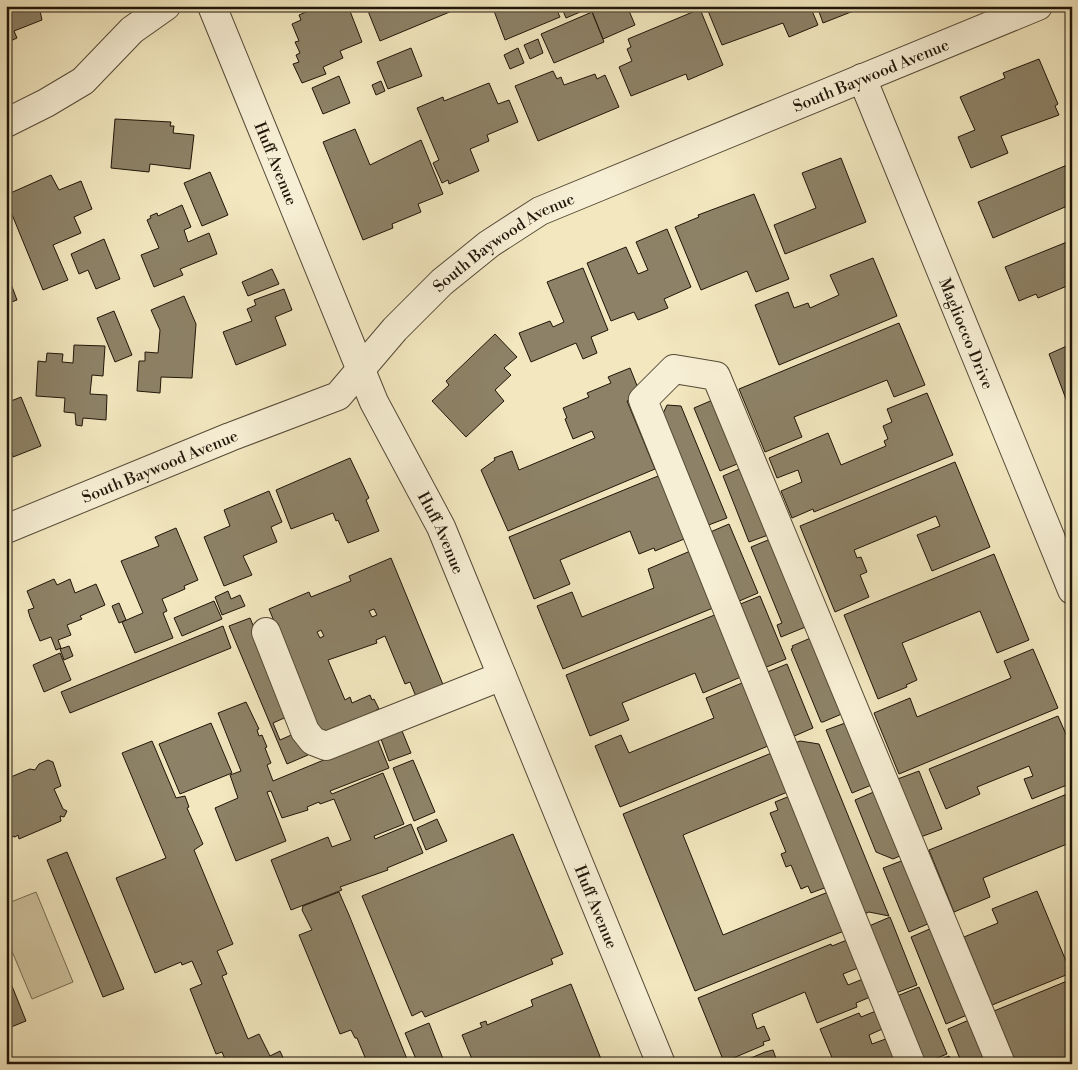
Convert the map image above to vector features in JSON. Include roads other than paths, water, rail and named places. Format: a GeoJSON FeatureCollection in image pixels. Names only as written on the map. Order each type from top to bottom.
{"type":"FeatureCollection","features":[{"type":"Feature","properties":{"kind":"street"},"geometry":{"type":"LineString","coordinates":[[6,123],[46,103],[83,81],[132,30],[166,6]]}},
{"type":"Feature","properties":{"kind":"street","name":"Huff Avenue"},"geometry":{"type":"LineString","coordinates":[[212,6],[374,402],[441,527],[661,1064]]}},
{"type":"Feature","properties":{"kind":"street","name":"South Baywood Avenue"},"geometry":{"type":"LineString","coordinates":[[6,529],[230,436],[338,396],[395,329],[442,282],[489,244],[540,211],[1038,6]]}},
{"type":"Feature","properties":{"kind":"street","name":"Magliocco Drive"},"geometry":{"type":"LineString","coordinates":[[862,78],[1072,590]]}},
{"type":"Feature","properties":{"kind":"street"},"geometry":{"type":"LineString","coordinates":[[911,1064],[643,400],[674,369],[716,376],[1001,1064]]}},
{"type":"Feature","properties":{"kind":"street"},"geometry":{"type":"LineString","coordinates":[[266,632],[306,732],[313,741],[326,746],[502,676]]}}]}
